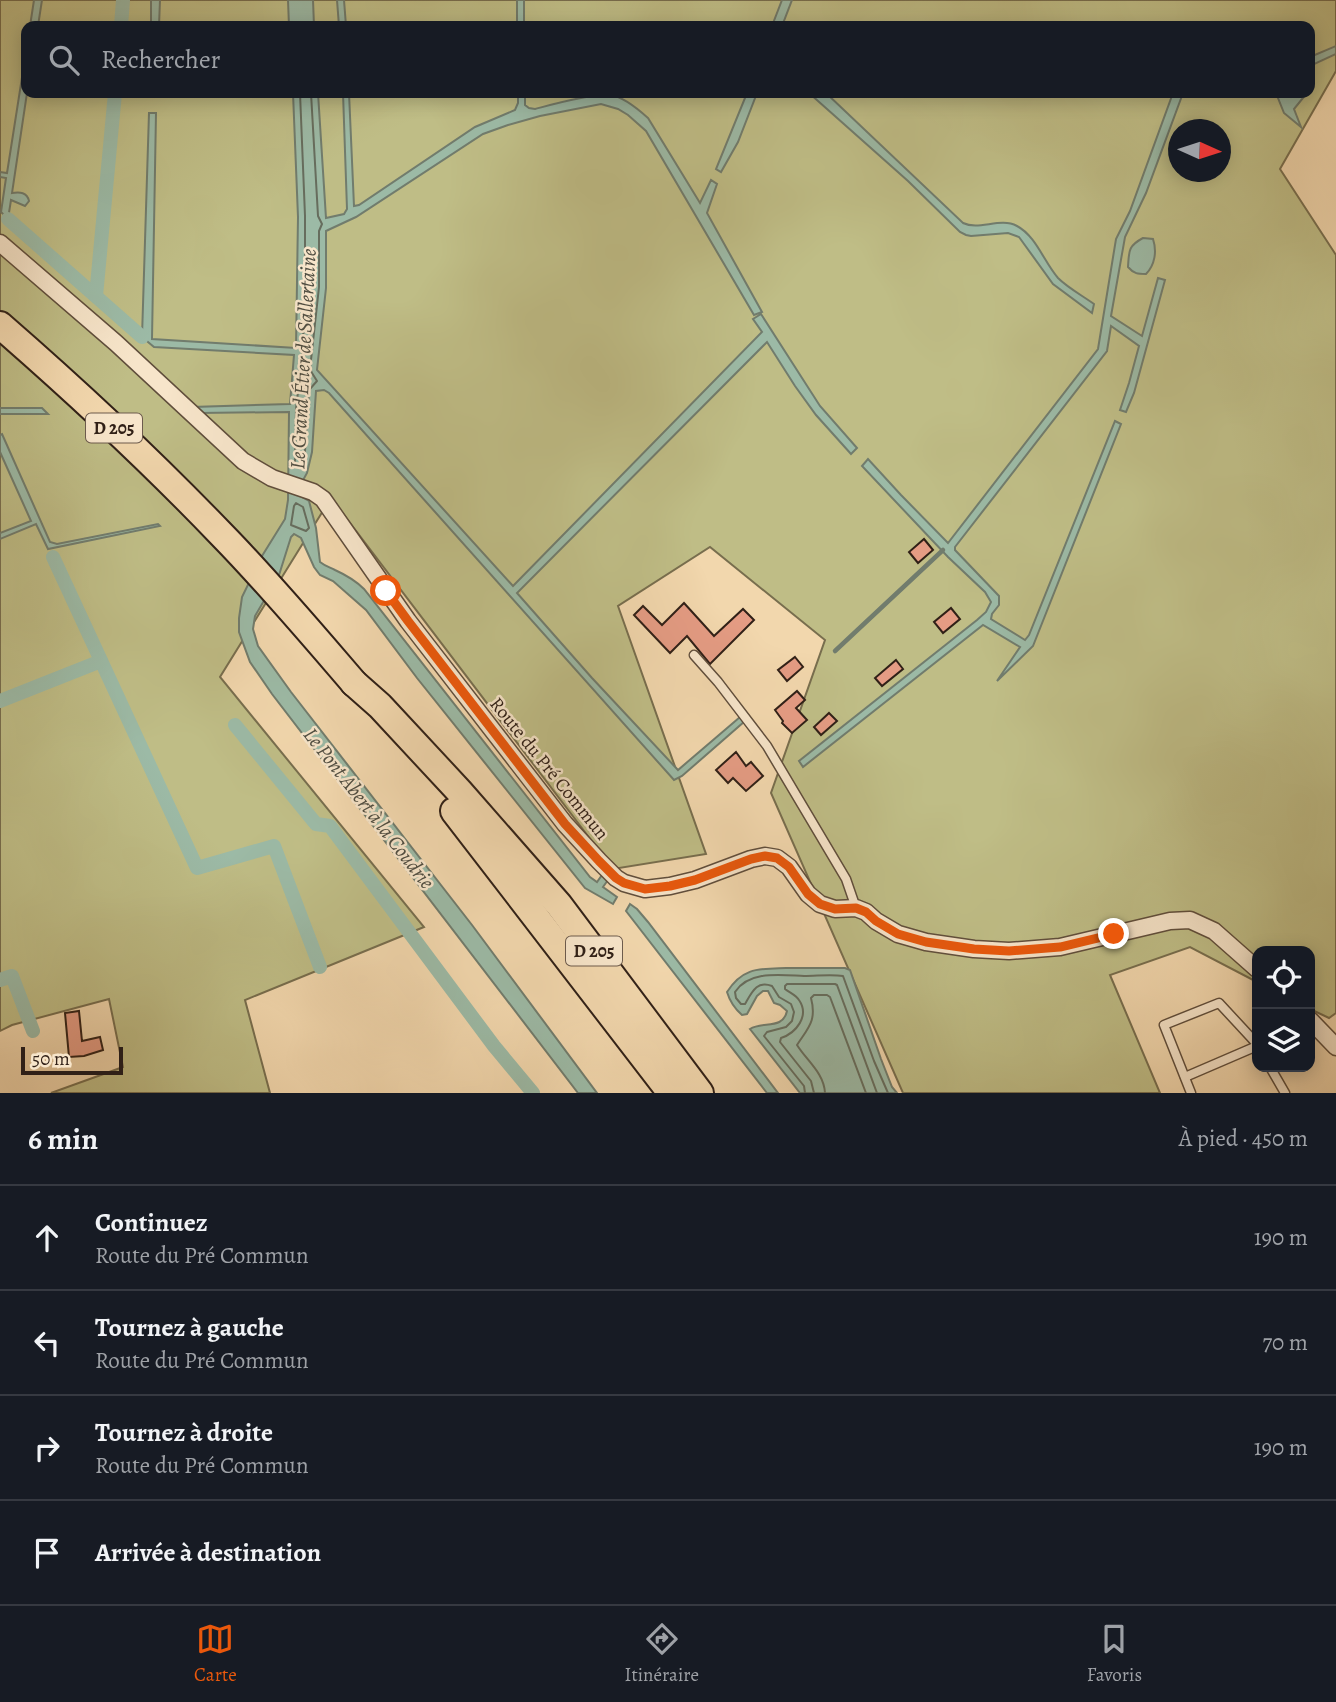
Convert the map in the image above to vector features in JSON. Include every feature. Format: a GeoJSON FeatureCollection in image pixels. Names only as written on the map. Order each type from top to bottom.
{"type":"FeatureCollection","features":[{"type":"Feature","properties":{"kind":"main road","name":"D 205"},"geometry":{"type":"LineString","coordinates":[[0,325],[111,425],[223,536],[354,683],[380,706],[450,781],[559,905],[700,1093]]}},
{"type":"Feature","properties":{"kind":"main road","name":"D 205"},"geometry":{"type":"LineString","coordinates":[[354,683],[373,713],[457,814],[671,1093]]}},
{"type":"Feature","properties":{"kind":"street","name":"Route du Pré Commun"},"geometry":{"type":"LineString","coordinates":[[0,243],[116,343],[243,461],[263,473],[313,492],[323,499],[408,621],[565,824],[616,878],[633,886],[655,888],[695,880],[765,856],[777,858],[789,867],[808,894],[820,904],[835,909],[856,908],[898,934],[917,939],[974,949],[1009,951],[1060,947],[1170,921],[1190,920],[1214,931],[1252,965]]}},
{"type":"Feature","properties":{"kind":"street"},"geometry":{"type":"LineString","coordinates":[[1315,1025],[1336,1048]]}},
{"type":"Feature","properties":{"kind":"lane"},"geometry":{"type":"LineString","coordinates":[[694,655],[767,747],[846,879],[856,908]]}},
{"type":"Feature","properties":{"kind":"lane"},"geometry":{"type":"LineString","coordinates":[[1191,1093],[1164,1025],[1219,1003],[1252,1039]]}},
{"type":"Feature","properties":{"kind":"lane"},"geometry":{"type":"LineString","coordinates":[[1185,1077],[1252,1047]]}},
{"type":"Feature","properties":{"kind":"lane"},"geometry":{"type":"LineString","coordinates":[[1273,1072],[1285,1093]]}},
{"type":"Feature","properties":{"kind":"shaded area"},"geometry":{"type":"Polygon","coordinates":[[[0,0],[1336,0],[1336,71],[1280,169],[1336,255],[1336,1013],[1329,1018],[1315,1011],[1315,946],[1252,946],[1252,979],[1190,947],[1110,975],[1160,1093],[903,1093],[771,793],[825,640],[710,547],[618,606],[706,854],[613,869],[331,498],[220,677],[424,927],[245,1000],[270,1093],[51,1093],[123,1067],[109,999],[12,1025],[0,1031],[0,0]]]}},
{"type":"Feature","properties":{"kind":"water"},"geometry":{"type":"Polygon","coordinates":[[[34,0],[42,0],[39,21],[31,21],[34,0]]]}},
{"type":"Feature","properties":{"kind":"water"},"geometry":{"type":"Polygon","coordinates":[[[151,0],[160,0],[159,21],[151,21],[151,0]]]}},
{"type":"Feature","properties":{"kind":"water"},"geometry":{"type":"Polygon","coordinates":[[[288,0],[313,0],[314,21],[289,21],[288,0]]]}},
{"type":"Feature","properties":{"kind":"water"},"geometry":{"type":"Polygon","coordinates":[[[337,0],[344,0],[346,21],[339,21],[337,0]]]}},
{"type":"Feature","properties":{"kind":"water"},"geometry":{"type":"Polygon","coordinates":[[[517,0],[524,0],[524,21],[517,21],[517,0]]]}},
{"type":"Feature","properties":{"kind":"water"},"geometry":{"type":"Polygon","coordinates":[[[782,0],[792,0],[784,21],[774,21],[782,0]]]}},
{"type":"Feature","properties":{"kind":"water"},"geometry":{"type":"Polygon","coordinates":[[[1336,46],[1336,54],[1315,64],[1315,55],[1336,46]]]}},
{"type":"Feature","properties":{"kind":"water"},"geometry":{"type":"Polygon","coordinates":[[[21,84],[21,98],[26,98],[12,193],[23,193],[29,201],[25,206],[11,200],[8,219],[1,212],[6,178],[0,177],[0,172],[7,173],[21,84]]]}},
{"type":"Feature","properties":{"kind":"water"},"geometry":{"type":"Polygon","coordinates":[[[293,98],[318,98],[326,218],[344,214],[347,209],[343,98],[349,98],[354,206],[475,127],[515,110],[518,98],[525,98],[525,105],[535,109],[580,98],[621,98],[648,118],[700,203],[711,180],[717,184],[707,213],[762,312],[754,315],[646,131],[618,109],[601,104],[540,116],[483,134],[356,217],[326,231],[326,288],[317,370],[513,586],[762,332],[753,319],[761,314],[820,406],[857,448],[851,454],[816,415],[767,342],[517,593],[678,770],[740,717],[745,721],[674,780],[329,393],[324,390],[316,391],[312,452],[302,482],[302,497],[309,501],[320,562],[351,578],[364,589],[590,877],[597,882],[602,875],[608,880],[603,887],[617,897],[613,904],[585,888],[366,610],[333,581],[320,575],[301,538],[294,534],[279,575],[255,616],[253,629],[258,646],[597,1093],[578,1093],[272,694],[250,662],[239,632],[242,597],[262,556],[285,519],[288,500],[289,412],[199,413],[193,407],[290,404],[294,355],[154,347],[142,337],[149,113],[156,113],[152,339],[296,348],[298,217],[293,98]]]}},
{"type":"Feature","properties":{"kind":"water"},"geometry":{"type":"Polygon","coordinates":[[[745,98],[755,98],[738,142],[721,172],[716,169],[745,98]]]}},
{"type":"Feature","properties":{"kind":"water"},"geometry":{"type":"Polygon","coordinates":[[[815,98],[831,98],[963,223],[976,226],[1004,223],[1024,230],[1058,278],[1094,304],[1092,313],[1053,284],[1019,237],[1008,233],[971,236],[960,232],[908,181],[815,98]]]}},
{"type":"Feature","properties":{"kind":"water"},"geometry":{"type":"Polygon","coordinates":[[[1171,98],[1181,98],[1173,119],[1168,119],[1168,134],[1146,193],[1125,237],[1111,316],[1142,336],[1158,278],[1165,280],[1134,393],[1126,412],[1120,410],[1139,346],[1111,326],[1107,351],[955,547],[999,596],[999,605],[991,619],[1025,640],[1115,421],[1121,424],[1033,646],[997,681],[1020,647],[983,625],[803,767],[799,761],[977,620],[986,612],[991,602],[985,592],[862,466],[868,459],[948,543],[1098,349],[1116,239],[1130,211],[1171,98]]]}},
{"type":"Feature","properties":{"kind":"water"},"geometry":{"type":"Polygon","coordinates":[[[1278,98],[1303,98],[1294,109],[1301,127],[1284,113],[1278,98]]]}},
{"type":"Feature","properties":{"kind":"water"},"geometry":{"type":"Polygon","coordinates":[[[1143,238],[1153,239],[1155,248],[1153,262],[1146,274],[1136,273],[1128,267],[1130,249],[1143,238]]]}},
{"type":"Feature","properties":{"kind":"water"},"geometry":{"type":"Polygon","coordinates":[[[0,408],[42,408],[48,414],[0,414],[0,408]]]}},
{"type":"Feature","properties":{"kind":"water"},"geometry":{"type":"Polygon","coordinates":[[[2,434],[50,542],[57,544],[158,524],[160,526],[48,549],[36,524],[0,539],[0,533],[31,521],[0,452],[2,434]]]}},
{"type":"Feature","properties":{"kind":"water"},"geometry":{"type":"Polygon","coordinates":[[[630,904],[648,922],[778,1093],[767,1093],[626,911],[630,904]]]}},
{"type":"Feature","properties":{"kind":"water"},"geometry":{"type":"Polygon","coordinates":[[[786,968],[850,970],[881,1059],[897,1093],[800,1093],[750,1029],[777,1023],[785,1017],[787,1011],[774,1003],[768,991],[763,991],[747,1014],[742,1015],[727,992],[739,978],[752,971],[786,968]]]}},
{"type":"Feature","properties":{"kind":"building"},"geometry":{"type":"Polygon","coordinates":[[[924,539],[933,550],[918,563],[909,552],[924,539]]]}},
{"type":"Feature","properties":{"kind":"building"},"geometry":{"type":"Polygon","coordinates":[[[684,603],[714,636],[743,609],[754,620],[710,664],[687,636],[670,653],[634,615],[643,606],[662,625],[684,603]]]}},
{"type":"Feature","properties":{"kind":"building"},"geometry":{"type":"Polygon","coordinates":[[[951,608],[960,619],[943,633],[934,622],[951,608]]]}},
{"type":"Feature","properties":{"kind":"building"},"geometry":{"type":"Polygon","coordinates":[[[795,657],[803,667],[787,681],[778,670],[795,657]]]}},
{"type":"Feature","properties":{"kind":"building"},"geometry":{"type":"Polygon","coordinates":[[[896,660],[903,669],[882,686],[875,678],[896,660]]]}},
{"type":"Feature","properties":{"kind":"building"},"geometry":{"type":"Polygon","coordinates":[[[797,691],[805,700],[796,708],[807,720],[792,733],[775,710],[797,691]]]}},
{"type":"Feature","properties":{"kind":"building"},"geometry":{"type":"Polygon","coordinates":[[[829,713],[837,721],[821,735],[814,727],[829,713]]]}},
{"type":"Feature","properties":{"kind":"building"},"geometry":{"type":"Polygon","coordinates":[[[736,752],[746,766],[751,762],[763,776],[746,791],[733,778],[728,783],[716,770],[736,752]]]}},
{"type":"Feature","properties":{"kind":"building"},"geometry":{"type":"Polygon","coordinates":[[[79,1011],[82,1041],[100,1037],[103,1050],[69,1057],[65,1013],[79,1011]]]}},
{"type":"Feature","properties":{"kind":"waterway"},"geometry":{"type":"LineString","coordinates":[[121,21],[123,0]]}},
{"type":"Feature","properties":{"kind":"waterway"},"geometry":{"type":"LineString","coordinates":[[96,296],[115,98]]}},
{"type":"Feature","properties":{"kind":"waterway"},"geometry":{"type":"LineString","coordinates":[[8,219],[142,337]]}},
{"type":"Feature","properties":{"kind":"waterway"},"geometry":{"type":"LineString","coordinates":[[835,651],[943,550]]}},
{"type":"Feature","properties":{"kind":"waterway"},"geometry":{"type":"LineString","coordinates":[[53,557],[197,868],[274,846],[320,967]]}},
{"type":"Feature","properties":{"kind":"waterway"},"geometry":{"type":"LineString","coordinates":[[0,701],[101,661]]}},
{"type":"Feature","properties":{"kind":"waterway"},"geometry":{"type":"LineString","coordinates":[[235,725],[316,824],[330,826],[494,1046],[533,1093]]}},
{"type":"Feature","properties":{"kind":"waterway"},"geometry":{"type":"LineString","coordinates":[[0,980],[12,976],[33,1031]]}},
{"type":"Feature","properties":{"kind":"route"},"geometry":{"type":"LineString","coordinates":[[386,591],[565,824],[599,861],[624,883],[645,889],[670,886],[765,856],[777,858],[789,867],[808,894],[820,904],[835,909],[856,908],[898,934],[926,942],[1009,951],[1060,947],[1114,934]]}},
{"type":"Feature","properties":{"kind":"water label","name":"Le Grand Étier de Sallertaine"},"geometry":{"type":"Point","coordinates":[303,359]}},
{"type":"Feature","properties":{"kind":"water label","name":"Le Pont Abert à la Coudrie"},"geometry":{"type":"Point","coordinates":[369,808]}}]}
